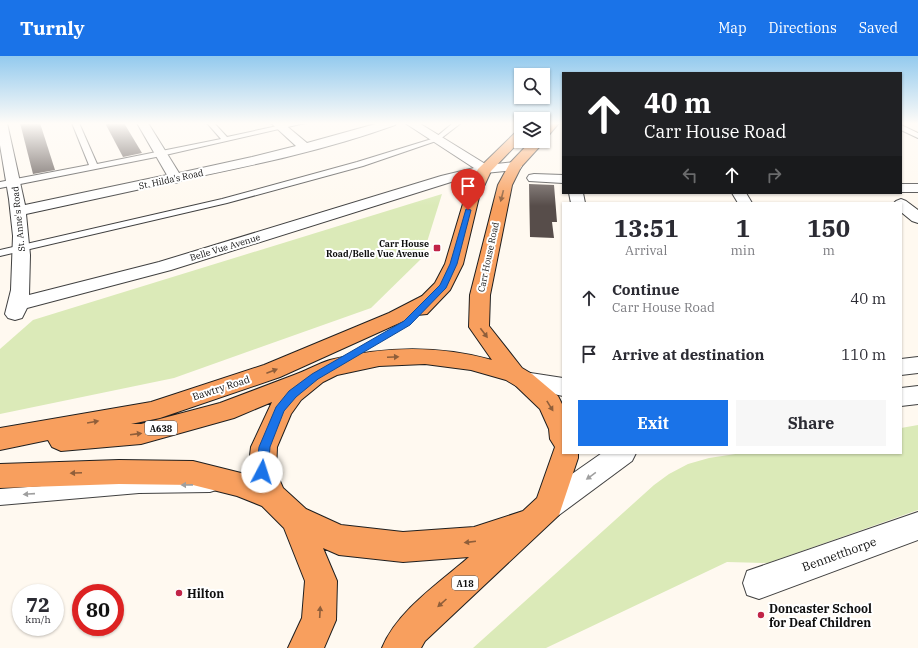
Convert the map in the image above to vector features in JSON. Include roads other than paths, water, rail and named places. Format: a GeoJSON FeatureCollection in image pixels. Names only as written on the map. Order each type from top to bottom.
{"type":"FeatureCollection","features":[{"type":"Feature","properties":{"kind":"highway"},"geometry":{"type":"LineString","coordinates":[[272,497],[262,472],[264,447],[280,410],[293,394],[323,372],[407,323],[443,286],[454,264],[472,197],[485,169],[503,151]]}},
{"type":"Feature","properties":{"kind":"highway","name":"Carr House Road"},"geometry":{"type":"LineString","coordinates":[[519,377],[479,326],[480,295],[505,185],[515,166],[529,151]]}},
{"type":"Feature","properties":{"kind":"highway","name":"Bawtry Road"},"geometry":{"type":"LineString","coordinates":[[0,439],[152,411],[272,371],[396,318],[430,300]]}},
{"type":"Feature","properties":{"kind":"highway"},"geometry":{"type":"LineString","coordinates":[[323,372],[379,358],[425,356],[471,362],[519,377],[549,402],[562,429]]}},
{"type":"Feature","properties":{"kind":"highway","name":"A638"},"geometry":{"type":"LineString","coordinates":[[0,446],[141,434],[226,410],[323,372]]}},
{"type":"Feature","properties":{"kind":"highway"},"geometry":{"type":"LineString","coordinates":[[0,476],[119,472],[193,473],[240,484],[272,497],[295,519],[339,540],[402,547],[474,542],[541,514],[566,458],[565,454]]}},
{"type":"Feature","properties":{"kind":"highway","name":"A18"},"geometry":{"type":"LineString","coordinates":[[400,648],[414,629],[541,514]]}},
{"type":"Feature","properties":{"kind":"highway"},"geometry":{"type":"LineString","coordinates":[[295,519],[321,581],[320,620],[306,648]]}},
{"type":"Feature","properties":{"kind":"street","name":"St. Anne's Road"},"geometry":{"type":"LineString","coordinates":[[4,151],[7,183],[19,211],[23,248],[17,309]]}},
{"type":"Feature","properties":{"kind":"street"},"geometry":{"type":"LineString","coordinates":[[159,151],[176,178]]}},
{"type":"Feature","properties":{"kind":"street","name":"St. Hilda's Road"},"geometry":{"type":"LineString","coordinates":[[19,211],[176,178],[294,151]]}},
{"type":"Feature","properties":{"kind":"street"},"geometry":{"type":"LineString","coordinates":[[456,151],[485,169]]}},
{"type":"Feature","properties":{"kind":"street","name":"Belle Vue Avenue"},"geometry":{"type":"LineString","coordinates":[[17,309],[435,189],[485,169],[515,166]]}},
{"type":"Feature","properties":{"kind":"street"},"geometry":{"type":"LineString","coordinates":[[534,178],[562,179]]}},
{"type":"Feature","properties":{"kind":"street"},"geometry":{"type":"LineString","coordinates":[[902,188],[918,188]]}},
{"type":"Feature","properties":{"kind":"street"},"geometry":{"type":"LineString","coordinates":[[889,194],[899,202]]}},
{"type":"Feature","properties":{"kind":"street"},"geometry":{"type":"LineString","coordinates":[[902,205],[918,218]]}},
{"type":"Feature","properties":{"kind":"street"},"geometry":{"type":"LineString","coordinates":[[902,367],[918,365]]}},
{"type":"Feature","properties":{"kind":"street"},"geometry":{"type":"LineString","coordinates":[[519,377],[562,386]]}},
{"type":"Feature","properties":{"kind":"street"},"geometry":{"type":"LineString","coordinates":[[902,398],[918,395]]}},
{"type":"Feature","properties":{"kind":"street"},"geometry":{"type":"LineString","coordinates":[[541,514],[622,454]]}},
{"type":"Feature","properties":{"kind":"street","name":"Bennetthorpe"},"geometry":{"type":"LineString","coordinates":[[759,583],[918,526]]}},
{"type":"Feature","properties":{"kind":"lane"},"geometry":{"type":"LineString","coordinates":[[87,151],[94,167]]}},
{"type":"Feature","properties":{"kind":"lane"},"geometry":{"type":"LineString","coordinates":[[7,183],[177,151]]}},
{"type":"Feature","properties":{"kind":"lane"},"geometry":{"type":"LineString","coordinates":[[0,253],[258,192],[360,164],[401,151]]}},
{"type":"Feature","properties":{"kind":"lane"},"geometry":{"type":"LineString","coordinates":[[0,496],[140,486],[240,484]]}},
{"type":"Feature","properties":{"kind":"place","name":"Carr House Road/Belle Vue Avenue"},"geometry":{"type":"Point","coordinates":[437,248]}},
{"type":"Feature","properties":{"kind":"place","name":"Hilton"},"geometry":{"type":"Point","coordinates":[179,593]}},
{"type":"Feature","properties":{"kind":"place","name":"Doncaster School for Deaf Children"},"geometry":{"type":"Point","coordinates":[761,615]}}]}
